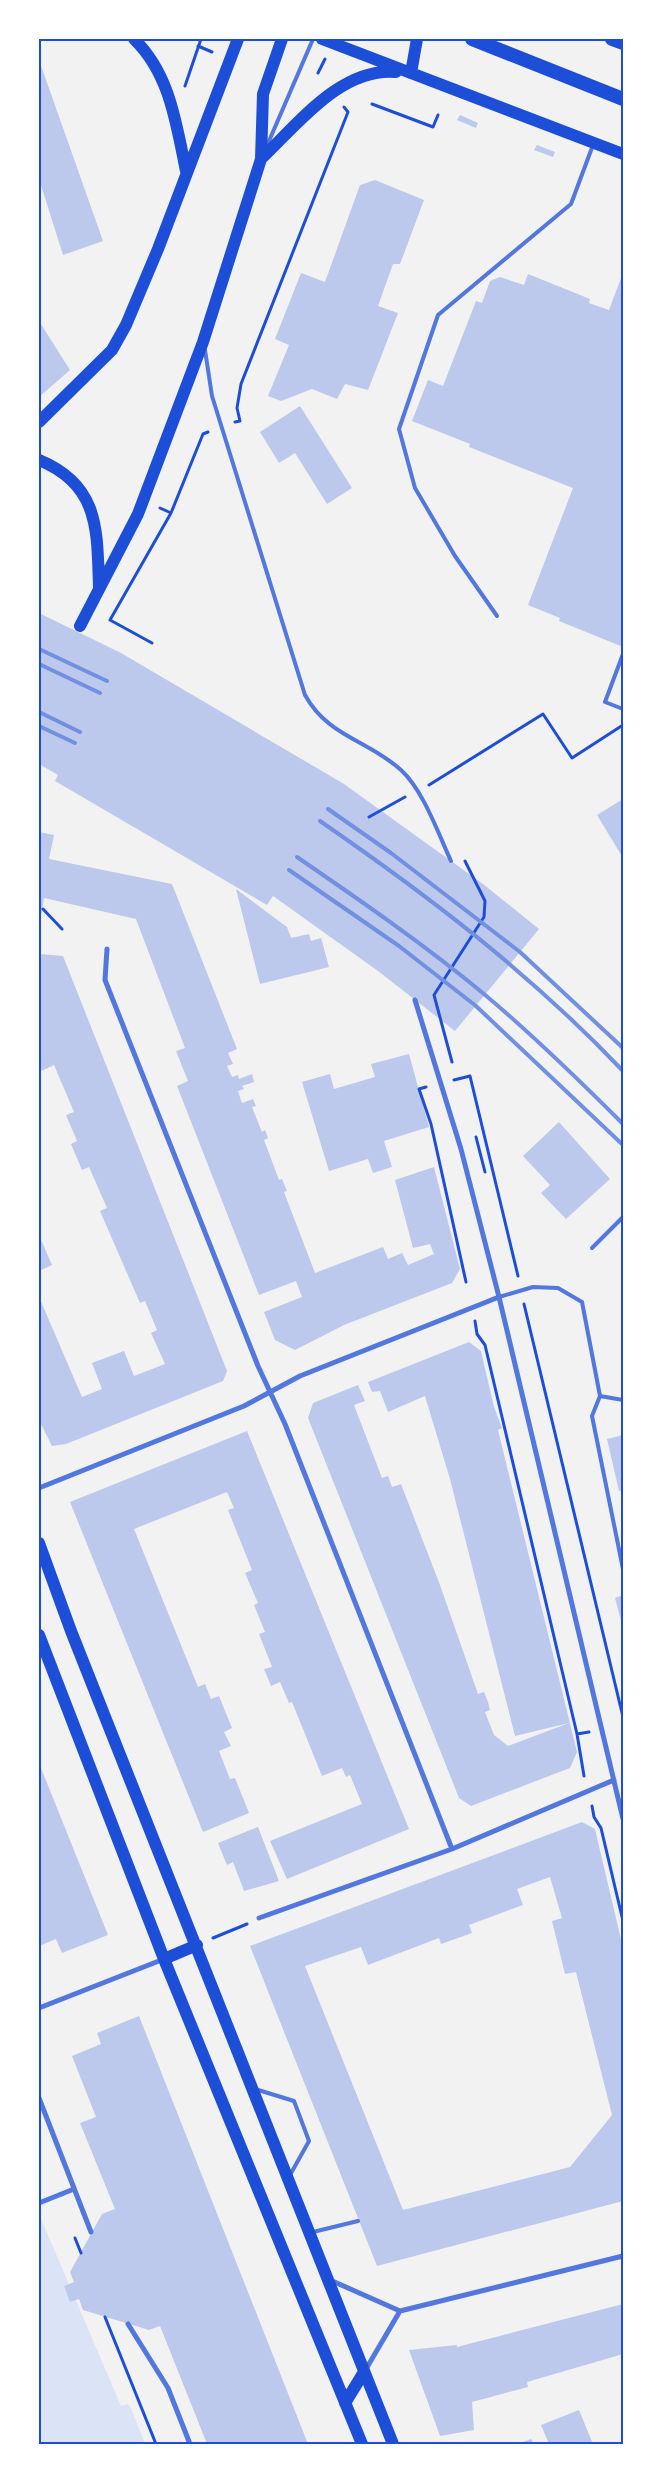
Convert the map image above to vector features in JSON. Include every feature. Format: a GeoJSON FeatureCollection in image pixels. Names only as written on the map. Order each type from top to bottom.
{"type":"FeatureCollection","features":[{"type":"Feature","properties":{"kind":"highway"},"geometry":{"type":"LineString","coordinates":[[472,39],[623,98]]}},
{"type":"Feature","properties":{"kind":"highway"},"geometry":{"type":"LineString","coordinates":[[612,39],[623,43]]}},
{"type":"Feature","properties":{"kind":"main road"},"geometry":{"type":"LineString","coordinates":[[134,39],[147,52],[160,73],[171,100],[186,171]]}},
{"type":"Feature","properties":{"kind":"main road"},"geometry":{"type":"LineString","coordinates":[[39,422],[112,350],[126,325],[158,249],[186,171],[238,39]]}},
{"type":"Feature","properties":{"kind":"main road"},"geometry":{"type":"LineString","coordinates":[[80,626],[144,499],[203,342],[261,159],[263,94],[282,39]]}},
{"type":"Feature","properties":{"kind":"main road"},"geometry":{"type":"LineString","coordinates":[[322,39],[623,154]]}},
{"type":"Feature","properties":{"kind":"main road"},"geometry":{"type":"LineString","coordinates":[[411,73],[417,39]]}},
{"type":"Feature","properties":{"kind":"main road"},"geometry":{"type":"LineString","coordinates":[[261,159],[332,91],[351,80],[368,73],[383,70],[411,73]]}},
{"type":"Feature","properties":{"kind":"main road"},"geometry":{"type":"LineString","coordinates":[[39,460],[49,464],[75,484],[89,502],[97,530],[99,587]]}},
{"type":"Feature","properties":{"kind":"main road"},"geometry":{"type":"LineString","coordinates":[[39,1543],[71,1631],[197,1945],[308,2233],[393,2444]]}},
{"type":"Feature","properties":{"kind":"main road"},"geometry":{"type":"LineString","coordinates":[[39,1635],[164,1959],[362,2444]]}},
{"type":"Feature","properties":{"kind":"main road"},"geometry":{"type":"LineString","coordinates":[[164,1959],[197,1945]]}},
{"type":"Feature","properties":{"kind":"main road"},"geometry":{"type":"LineString","coordinates":[[345,2402],[364,2372]]}},
{"type":"Feature","properties":{"kind":"street"},"geometry":{"type":"LineString","coordinates":[[107,950],[105,980],[270,1392],[285,1424],[452,1849]]}},
{"type":"Feature","properties":{"kind":"street"},"geometry":{"type":"LineString","coordinates":[[415,1000],[458,1139],[499,1297],[623,1819]]}},
{"type":"Feature","properties":{"kind":"street"},"geometry":{"type":"LineString","coordinates":[[39,1488],[244,1406],[300,1376],[499,1297]]}},
{"type":"Feature","properties":{"kind":"street"},"geometry":{"type":"LineString","coordinates":[[259,1918],[452,1849],[614,1780]]}},
{"type":"Feature","properties":{"kind":"street"},"geometry":{"type":"LineString","coordinates":[[39,2008],[164,1959]]}},
{"type":"Feature","properties":{"kind":"street"},"geometry":{"type":"LineString","coordinates":[[39,2098],[91,2232]]}},
{"type":"Feature","properties":{"kind":"street"},"geometry":{"type":"LineString","coordinates":[[39,2203],[74,2189]]}},
{"type":"Feature","properties":{"kind":"street"},"geometry":{"type":"LineString","coordinates":[[326,2278],[400,2311],[623,2256]]}},
{"type":"Feature","properties":{"kind":"street"},"geometry":{"type":"LineString","coordinates":[[364,2372],[400,2311]]}},
{"type":"Feature","properties":{"kind":"street"},"geometry":{"type":"LineString","coordinates":[[128,2324],[168,2388],[190,2444]]}},
{"type":"Feature","properties":{"kind":"lane"},"geometry":{"type":"LineString","coordinates":[[261,159],[313,39]]}},
{"type":"Feature","properties":{"kind":"lane"},"geometry":{"type":"LineString","coordinates":[[498,616],[455,556],[415,488],[399,429],[438,316],[571,204],[594,144]]}},
{"type":"Feature","properties":{"kind":"lane"},"geometry":{"type":"LineString","coordinates":[[203,342],[212,396],[305,695],[324,721],[391,762],[412,782],[451,861]]}},
{"type":"Feature","properties":{"kind":"lane"},"geometry":{"type":"LineString","coordinates":[[623,654],[606,702],[623,709]]}},
{"type":"Feature","properties":{"kind":"lane"},"geometry":{"type":"LineString","coordinates":[[592,1248],[623,1217]]}},
{"type":"Feature","properties":{"kind":"lane"},"geometry":{"type":"LineString","coordinates":[[499,1297],[533,1287],[558,1288],[582,1302],[600,1396],[592,1416],[623,1569]]}},
{"type":"Feature","properties":{"kind":"lane"},"geometry":{"type":"LineString","coordinates":[[600,1396],[623,1400]]}},
{"type":"Feature","properties":{"kind":"lane"},"geometry":{"type":"LineString","coordinates":[[252,2088],[294,2101],[309,2141],[287,2179]]}},
{"type":"Feature","properties":{"kind":"lane"},"geometry":{"type":"LineString","coordinates":[[308,2233],[358,2221]]}},
{"type":"Feature","properties":{"kind":"path"},"geometry":{"type":"LineString","coordinates":[[171,100],[183,92],[201,39]]}},
{"type":"Feature","properties":{"kind":"path"},"geometry":{"type":"LineString","coordinates":[[198,46],[230,59]]}},
{"type":"Feature","properties":{"kind":"path"},"geometry":{"type":"LineString","coordinates":[[152,643],[110,620],[171,514],[203,434],[240,421],[237,408],[240,384],[348,112],[318,73],[302,68]]}},
{"type":"Feature","properties":{"kind":"path"},"geometry":{"type":"LineString","coordinates":[[372,104],[433,126],[438,115]]}},
{"type":"Feature","properties":{"kind":"path"},"geometry":{"type":"LineString","coordinates":[[144,499],[171,514]]}},
{"type":"Feature","properties":{"kind":"path"},"geometry":{"type":"LineString","coordinates":[[438,780],[543,714],[572,758],[623,724]]}},
{"type":"Feature","properties":{"kind":"path"},"geometry":{"type":"LineString","coordinates":[[369,816],[398,800]]}},
{"type":"Feature","properties":{"kind":"path"},"geometry":{"type":"LineString","coordinates":[[43,909],[62,929]]}},
{"type":"Feature","properties":{"kind":"path"},"geometry":{"type":"LineString","coordinates":[[471,1308],[477,1334],[485,1345],[577,1734],[594,1817],[602,1828],[623,1921]]}},
{"type":"Feature","properties":{"kind":"path"},"geometry":{"type":"LineString","coordinates":[[577,1734],[602,1729]]}},
{"type":"Feature","properties":{"kind":"path"},"geometry":{"type":"LineString","coordinates":[[197,1945],[259,1918]]}},
{"type":"Feature","properties":{"kind":"path"},"geometry":{"type":"LineString","coordinates":[[105,2316],[156,2444]]}},
{"type":"Feature","properties":{"kind":"shaded area"},"geometry":{"type":"Polygon","coordinates":[[[39,2214],[121,2406],[128,2404],[131,2408],[145,2444],[39,2444],[39,2214]]]}},
{"type":"Feature","properties":{"kind":"building"},"geometry":{"type":"Polygon","coordinates":[[[39,60],[103,241],[63,255],[39,179],[39,60]]]}},
{"type":"Feature","properties":{"kind":"building"},"geometry":{"type":"Polygon","coordinates":[[[460,115],[478,123],[476,128],[457,120],[460,115]]]}},
{"type":"Feature","properties":{"kind":"building"},"geometry":{"type":"Polygon","coordinates":[[[537,145],[555,152],[553,157],[534,150],[537,145]]]}},
{"type":"Feature","properties":{"kind":"building"},"geometry":{"type":"Polygon","coordinates":[[[375,180],[424,200],[400,264],[393,264],[378,306],[398,313],[368,390],[345,384],[337,399],[312,389],[281,401],[268,396],[289,345],[275,339],[301,273],[325,282],[360,185],[375,180]]]}},
{"type":"Feature","properties":{"kind":"building"},"geometry":{"type":"Polygon","coordinates":[[[623,273],[623,647],[559,621],[560,618],[528,605],[573,488],[469,447],[470,444],[412,421],[428,380],[443,386],[476,301],[482,303],[490,281],[500,277],[524,285],[528,274],[590,299],[589,303],[609,310],[623,273]]]}},
{"type":"Feature","properties":{"kind":"building"},"geometry":{"type":"Polygon","coordinates":[[[39,321],[70,370],[39,397],[39,321]]]}},
{"type":"Feature","properties":{"kind":"building"},"geometry":{"type":"Polygon","coordinates":[[[300,406],[352,488],[327,504],[295,453],[279,463],[260,432],[300,406]]]}},
{"type":"Feature","properties":{"kind":"building"},"geometry":{"type":"Polygon","coordinates":[[[39,613],[121,653],[344,784],[483,884],[539,929],[455,1031],[378,971],[273,896],[267,905],[55,781],[58,775],[39,764],[39,613]]]}},
{"type":"Feature","properties":{"kind":"building"},"geometry":{"type":"Polygon","coordinates":[[[623,799],[623,858],[597,815],[623,799]]]}},
{"type":"Feature","properties":{"kind":"building"},"geometry":{"type":"Polygon","coordinates":[[[39,832],[54,835],[49,859],[172,884],[237,1049],[228,1053],[233,1064],[227,1066],[232,1077],[238,1075],[239,1079],[252,1074],[254,1082],[242,1086],[244,1089],[238,1091],[242,1103],[253,1099],[256,1106],[252,1107],[262,1132],[265,1130],[268,1138],[264,1140],[279,1180],[282,1179],[287,1191],[284,1192],[315,1273],[383,1247],[388,1259],[402,1253],[408,1265],[434,1254],[430,1244],[413,1248],[395,1180],[434,1167],[460,1269],[452,1283],[344,1325],[295,1350],[275,1340],[264,1312],[302,1297],[296,1281],[259,1295],[177,1086],[188,1081],[176,1051],[185,1048],[136,919],[44,898],[39,928],[39,832]]]}},
{"type":"Feature","properties":{"kind":"building"},"geometry":{"type":"Polygon","coordinates":[[[236,889],[287,927],[291,938],[309,934],[311,941],[321,938],[329,967],[260,984],[236,889]]]}},
{"type":"Feature","properties":{"kind":"building"},"geometry":{"type":"Polygon","coordinates":[[[39,954],[63,956],[227,1371],[223,1381],[66,1444],[52,1446],[39,1420],[39,1297],[82,1397],[102,1389],[92,1363],[124,1351],[134,1376],[165,1364],[151,1333],[157,1330],[145,1301],[140,1303],[100,1211],[107,1208],[89,1167],[82,1170],[71,1144],[77,1141],[66,1115],[74,1112],[54,1065],[39,1072],[39,954]]]}},
{"type":"Feature","properties":{"kind":"building"},"geometry":{"type":"Polygon","coordinates":[[[409,1054],[429,1127],[384,1141],[392,1167],[373,1173],[368,1159],[329,1171],[302,1082],[330,1074],[334,1089],[375,1077],[371,1064],[409,1054]]]}},
{"type":"Feature","properties":{"kind":"building"},"geometry":{"type":"Polygon","coordinates":[[[559,1122],[610,1179],[566,1219],[541,1193],[550,1185],[523,1156],[559,1122]]]}},
{"type":"Feature","properties":{"kind":"building"},"geometry":{"type":"Polygon","coordinates":[[[39,1235],[52,1265],[39,1271],[39,1235]]]}},
{"type":"Feature","properties":{"kind":"building"},"geometry":{"type":"Polygon","coordinates":[[[469,1342],[481,1351],[494,1407],[502,1428],[498,1430],[577,1752],[570,1768],[471,1806],[459,1798],[308,1418],[313,1403],[358,1385],[365,1401],[354,1405],[382,1478],[388,1476],[392,1487],[401,1484],[440,1585],[478,1694],[484,1692],[488,1702],[490,1710],[485,1712],[494,1735],[508,1746],[569,1723],[515,1736],[450,1479],[425,1396],[388,1412],[380,1391],[372,1392],[368,1382],[469,1342]]]}},
{"type":"Feature","properties":{"kind":"building"},"geometry":{"type":"Polygon","coordinates":[[[247,1431],[409,1829],[287,1879],[270,1841],[362,1804],[350,1775],[346,1777],[342,1768],[322,1776],[292,1702],[289,1703],[280,1682],[271,1686],[264,1669],[272,1667],[259,1634],[265,1632],[254,1605],[258,1603],[245,1573],[252,1570],[228,1510],[234,1508],[227,1492],[134,1529],[198,1687],[205,1684],[211,1699],[219,1696],[232,1728],[224,1732],[231,1746],[219,1751],[230,1779],[235,1778],[249,1813],[203,1832],[70,1502],[247,1431]]]}},
{"type":"Feature","properties":{"kind":"building"},"geometry":{"type":"Polygon","coordinates":[[[623,1435],[623,1490],[619,1491],[607,1439],[623,1435]]]}},
{"type":"Feature","properties":{"kind":"building"},"geometry":{"type":"Polygon","coordinates":[[[623,1595],[623,1628],[615,1598],[623,1595]]]}},
{"type":"Feature","properties":{"kind":"building"},"geometry":{"type":"Polygon","coordinates":[[[39,1763],[108,1935],[62,1953],[56,1939],[39,1946],[39,1763]]]}},
{"type":"Feature","properties":{"kind":"building"},"geometry":{"type":"Polygon","coordinates":[[[582,1822],[595,1829],[623,1948],[623,2201],[377,2266],[250,1946],[582,1822]],[[550,1877],[517,1889],[523,1905],[469,1925],[472,1933],[441,1944],[439,1938],[368,1965],[361,1947],[305,1966],[403,2210],[570,2167],[612,2115],[576,1972],[565,1974],[552,1921],[562,1918],[550,1877]]]}},
{"type":"Feature","properties":{"kind":"building"},"geometry":{"type":"Polygon","coordinates":[[[258,1827],[279,1881],[244,1891],[233,1862],[227,1865],[218,1843],[258,1827]]]}},
{"type":"Feature","properties":{"kind":"building"},"geometry":{"type":"Polygon","coordinates":[[[139,2016],[308,2444],[207,2444],[160,2326],[149,2330],[83,2310],[79,2299],[70,2302],[64,2286],[74,2282],[70,2272],[102,2214],[115,2209],[80,2123],[96,2117],[72,2056],[101,2044],[97,2033],[139,2016]]]}},
{"type":"Feature","properties":{"kind":"building"},"geometry":{"type":"Polygon","coordinates":[[[623,2304],[623,2354],[527,2382],[528,2387],[472,2402],[474,2430],[440,2436],[409,2350],[457,2345],[457,2347],[623,2304]]]}},
{"type":"Feature","properties":{"kind":"building"},"geometry":{"type":"Polygon","coordinates":[[[579,2410],[593,2444],[549,2444],[541,2425],[579,2410]]]}},
{"type":"Feature","properties":{"kind":"building"},"geometry":{"type":"Polygon","coordinates":[[[531,2439],[534,2444],[517,2444],[531,2439]]]}},
{"type":"Feature","properties":{"kind":"railway"},"geometry":{"type":"LineString","coordinates":[[39,649],[107,681]]}},
{"type":"Feature","properties":{"kind":"railway"},"geometry":{"type":"LineString","coordinates":[[39,664],[100,693]]}},
{"type":"Feature","properties":{"kind":"railway"},"geometry":{"type":"LineString","coordinates":[[39,712],[80,732]]}},
{"type":"Feature","properties":{"kind":"railway"},"geometry":{"type":"LineString","coordinates":[[39,726],[75,743]]}},
{"type":"Feature","properties":{"kind":"railway"},"geometry":{"type":"LineString","coordinates":[[328,809],[391,853],[520,952],[623,1048]]}},
{"type":"Feature","properties":{"kind":"railway"},"geometry":{"type":"LineString","coordinates":[[320,821],[401,878],[516,969],[623,1071]]}},
{"type":"Feature","properties":{"kind":"railway"},"geometry":{"type":"LineString","coordinates":[[297,857],[416,941],[484,994],[520,1025],[623,1124]]}},
{"type":"Feature","properties":{"kind":"railway"},"geometry":{"type":"LineString","coordinates":[[289,870],[399,946],[476,1006],[623,1145]]}}]}
